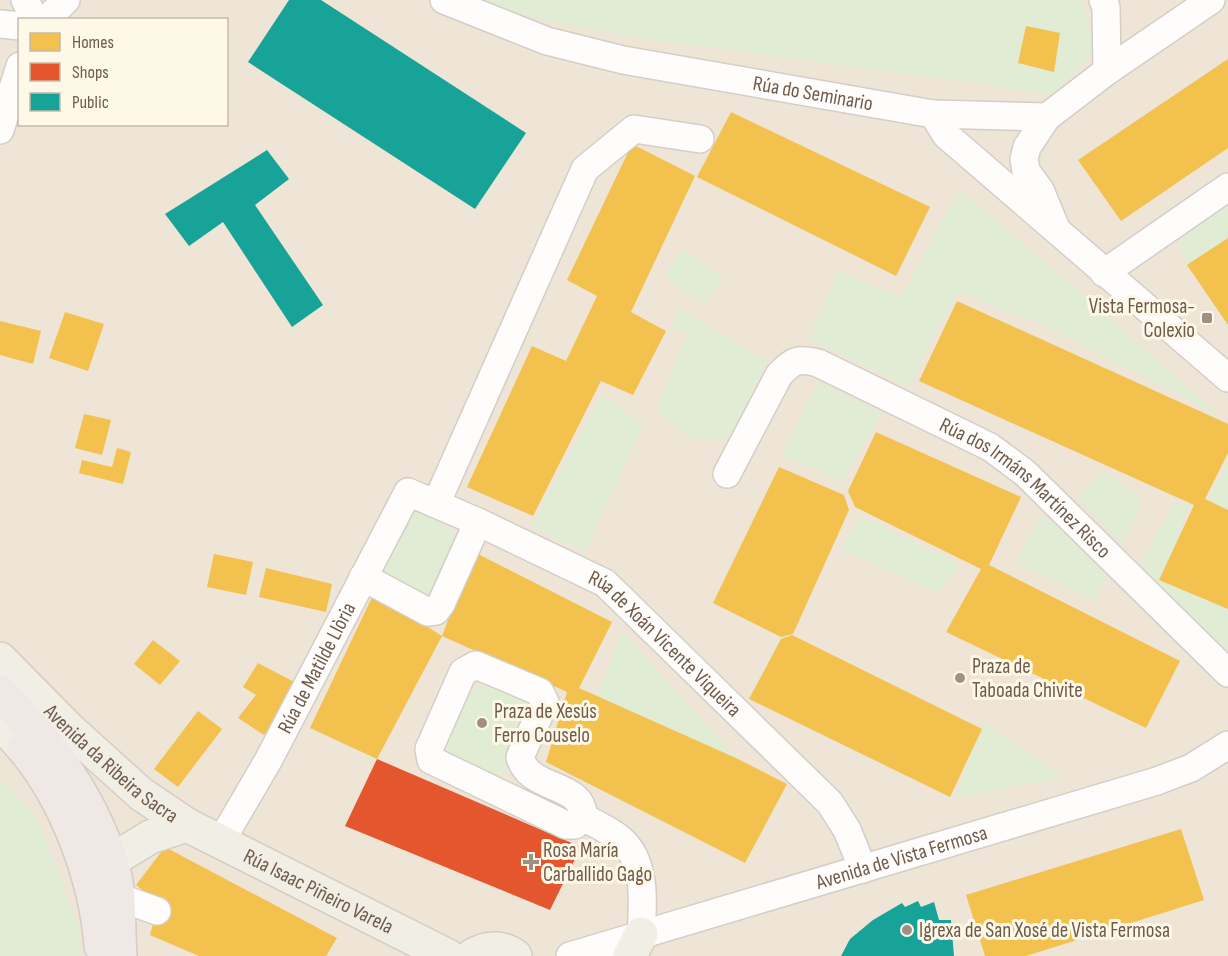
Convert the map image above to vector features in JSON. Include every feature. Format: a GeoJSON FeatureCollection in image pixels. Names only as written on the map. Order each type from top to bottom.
{"type":"FeatureCollection","features":[{"type":"Feature","properties":{"kind":"highway"},"geometry":{"type":"LineString","coordinates":[[3,672],[48,745],[72,777],[112,856],[118,897],[120,956]]}},
{"type":"Feature","properties":{"kind":"highway"},"geometry":{"type":"LineString","coordinates":[[24,749],[53,793],[88,870],[100,927],[102,956]]}},
{"type":"Feature","properties":{"kind":"main road","name":"Avenida da Ribeira Sacra"},"geometry":{"type":"LineString","coordinates":[[3,672],[141,794],[187,825],[220,843]]}},
{"type":"Feature","properties":{"kind":"main road"},"geometry":{"type":"LineString","coordinates":[[0,722],[24,749],[42,757],[112,856]]}},
{"type":"Feature","properties":{"kind":"main road"},"geometry":{"type":"LineString","coordinates":[[112,856],[136,826],[141,794]]}},
{"type":"Feature","properties":{"kind":"main road"},"geometry":{"type":"LineString","coordinates":[[112,856],[150,837],[187,825]]}},
{"type":"Feature","properties":{"kind":"main road","name":"Rúa Isaac Piñeiro Varela"},"geometry":{"type":"LineString","coordinates":[[220,843],[415,948],[448,956]]}},
{"type":"Feature","properties":{"kind":"main road"},"geometry":{"type":"LineString","coordinates":[[472,956],[485,949],[497,948],[515,956]]}},
{"type":"Feature","properties":{"kind":"street"},"geometry":{"type":"LineString","coordinates":[[26,0],[33,18]]}},
{"type":"Feature","properties":{"kind":"street"},"geometry":{"type":"LineString","coordinates":[[48,18],[66,0]]}},
{"type":"Feature","properties":{"kind":"street","name":"Rúa do Seminario"},"geometry":{"type":"LineString","coordinates":[[444,0],[515,30],[585,52],[933,114],[1047,117]]}},
{"type":"Feature","properties":{"kind":"street"},"geometry":{"type":"LineString","coordinates":[[1103,0],[1106,7],[1107,71]]}},
{"type":"Feature","properties":{"kind":"street"},"geometry":{"type":"LineString","coordinates":[[1056,230],[1040,190],[1026,171],[1024,159],[1027,147],[1047,117],[1107,71],[1211,0]]}},
{"type":"Feature","properties":{"kind":"street"},"geometry":{"type":"LineString","coordinates":[[0,24],[18,26]]}},
{"type":"Feature","properties":{"kind":"street"},"geometry":{"type":"LineString","coordinates":[[0,130],[18,72]]}},
{"type":"Feature","properties":{"kind":"street"},"geometry":{"type":"LineString","coordinates":[[933,114],[946,135],[1228,378]]}},
{"type":"Feature","properties":{"kind":"street"},"geometry":{"type":"LineString","coordinates":[[436,504],[585,169],[634,129],[700,139]]}},
{"type":"Feature","properties":{"kind":"street"},"geometry":{"type":"LineString","coordinates":[[1104,273],[1228,187]]}},
{"type":"Feature","properties":{"kind":"street","name":"Rúa dos Irmáns Martínez Risco"},"geometry":{"type":"LineString","coordinates":[[727,474],[773,385],[788,366],[796,361],[807,360],[818,363],[1008,458],[1228,673]]}},
{"type":"Feature","properties":{"kind":"street","name":"Rúa de Xoán Vicente Viqueira"},"geometry":{"type":"LineString","coordinates":[[408,492],[478,522],[605,583],[830,803],[848,830],[863,868]]}},
{"type":"Feature","properties":{"kind":"street","name":"Rúa de Matilde Llòria"},"geometry":{"type":"LineString","coordinates":[[220,843],[269,759],[408,492]]}},
{"type":"Feature","properties":{"kind":"street"},"geometry":{"type":"LineString","coordinates":[[363,577],[428,612],[436,611],[478,522]]}},
{"type":"Feature","properties":{"kind":"street"},"geometry":{"type":"LineString","coordinates":[[476,665],[540,692],[545,702],[520,757],[523,766],[531,776],[577,798],[583,807],[583,817],[575,825],[566,825],[431,760],[429,749],[463,672],[476,665]]}},
{"type":"Feature","properties":{"kind":"street","name":"Avenida de Vista Fermosa"},"geometry":{"type":"LineString","coordinates":[[570,956],[635,945],[863,868],[1157,781],[1191,768],[1228,745]]}},
{"type":"Feature","properties":{"kind":"street"},"geometry":{"type":"LineString","coordinates":[[583,817],[618,837],[635,857],[641,881],[635,945]]}},
{"type":"Feature","properties":{"kind":"street"},"geometry":{"type":"LineString","coordinates":[[118,897],[157,911]]}},
{"type":"Feature","properties":{"kind":"shaded area"},"geometry":{"type":"Polygon","coordinates":[[[0,0],[1228,0],[1228,956],[0,956],[0,0]]]}},
{"type":"Feature","properties":{"kind":"green space"},"geometry":{"type":"Polygon","coordinates":[[[485,0],[1080,0],[1096,50],[1053,94],[642,38],[527,17],[485,0]]]}},
{"type":"Feature","properties":{"kind":"green space"},"geometry":{"type":"Polygon","coordinates":[[[959,190],[1066,280],[1220,416],[1044,325],[957,292],[909,387],[810,340],[838,272],[901,298],[959,190]]]}},
{"type":"Feature","properties":{"kind":"green space"},"geometry":{"type":"Polygon","coordinates":[[[1228,199],[1228,238],[1187,265],[1175,234],[1228,199]]]}},
{"type":"Feature","properties":{"kind":"green space"},"geometry":{"type":"Polygon","coordinates":[[[681,249],[723,277],[706,304],[665,279],[681,249]]]}},
{"type":"Feature","properties":{"kind":"green space"},"geometry":{"type":"Polygon","coordinates":[[[678,308],[767,361],[731,438],[692,440],[657,410],[688,333],[671,328],[678,308]]]}},
{"type":"Feature","properties":{"kind":"green space"},"geometry":{"type":"Polygon","coordinates":[[[818,381],[882,413],[843,481],[782,455],[818,381]]]}},
{"type":"Feature","properties":{"kind":"green space"},"geometry":{"type":"Polygon","coordinates":[[[602,394],[643,426],[584,552],[531,526],[602,394]]]}},
{"type":"Feature","properties":{"kind":"green space"},"geometry":{"type":"Polygon","coordinates":[[[1228,460],[1228,510],[1208,500],[1228,460]]]}},
{"type":"Feature","properties":{"kind":"green space"},"geometry":{"type":"Polygon","coordinates":[[[1103,470],[1144,501],[1122,545],[1078,498],[1103,470]]]}},
{"type":"Feature","properties":{"kind":"green space"},"geometry":{"type":"Polygon","coordinates":[[[1190,503],[1162,582],[1228,609],[1228,648],[1217,648],[1136,570],[1174,505],[1190,503]]]}},
{"type":"Feature","properties":{"kind":"green space"},"geometry":{"type":"Polygon","coordinates":[[[412,506],[463,537],[433,606],[376,576],[412,506]]]}},
{"type":"Feature","properties":{"kind":"green space"},"geometry":{"type":"Polygon","coordinates":[[[1043,514],[1107,572],[1096,600],[1015,562],[1043,514]]]}},
{"type":"Feature","properties":{"kind":"green space"},"geometry":{"type":"Polygon","coordinates":[[[860,515],[959,564],[937,592],[841,549],[860,515]]]}},
{"type":"Feature","properties":{"kind":"green space"},"geometry":{"type":"Polygon","coordinates":[[[622,632],[738,759],[597,696],[622,632]]]}},
{"type":"Feature","properties":{"kind":"green space"},"geometry":{"type":"Polygon","coordinates":[[[483,685],[525,701],[530,715],[507,770],[495,779],[443,753],[470,694],[483,685]]]}},
{"type":"Feature","properties":{"kind":"green space"},"geometry":{"type":"Polygon","coordinates":[[[982,722],[1062,777],[956,798],[982,722]]]}},
{"type":"Feature","properties":{"kind":"green space"},"geometry":{"type":"Polygon","coordinates":[[[0,779],[38,819],[79,927],[81,956],[0,956],[0,779]]]}},
{"type":"Feature","properties":{"kind":"building: Homes"},"geometry":{"type":"Polygon","coordinates":[[[1026,26],[1060,33],[1054,72],[1018,63],[1026,26]]]}},
{"type":"Feature","properties":{"kind":"building: Homes"},"geometry":{"type":"Polygon","coordinates":[[[1228,59],[1228,148],[1121,221],[1078,160],[1228,59]]]}},
{"type":"Feature","properties":{"kind":"building: Homes"},"geometry":{"type":"Polygon","coordinates":[[[731,112],[930,207],[896,276],[697,177],[731,112]]]}},
{"type":"Feature","properties":{"kind":"building: Homes"},"geometry":{"type":"Polygon","coordinates":[[[632,144],[695,176],[631,312],[666,331],[633,395],[601,381],[533,516],[467,487],[532,346],[566,361],[597,296],[567,280],[632,144]]]}},
{"type":"Feature","properties":{"kind":"building: Homes"},"geometry":{"type":"Polygon","coordinates":[[[1228,238],[1228,325],[1187,265],[1228,238]]]}},
{"type":"Feature","properties":{"kind":"building: Homes"},"geometry":{"type":"Polygon","coordinates":[[[957,301],[1228,424],[1228,453],[1205,499],[1228,510],[1228,609],[1159,580],[1194,505],[919,381],[957,301]]]}},
{"type":"Feature","properties":{"kind":"building: Homes"},"geometry":{"type":"Polygon","coordinates":[[[65,312],[104,324],[88,371],[49,358],[65,312]]]}},
{"type":"Feature","properties":{"kind":"building: Homes"},"geometry":{"type":"Polygon","coordinates":[[[0,321],[41,331],[33,364],[0,355],[0,321]]]}},
{"type":"Feature","properties":{"kind":"building: Homes"},"geometry":{"type":"Polygon","coordinates":[[[84,414],[111,420],[102,455],[75,448],[84,414]]]}},
{"type":"Feature","properties":{"kind":"building: Homes"},"geometry":{"type":"Polygon","coordinates":[[[876,432],[1021,497],[989,565],[1180,661],[1146,728],[946,632],[981,569],[855,507],[848,491],[876,432]]]}},
{"type":"Feature","properties":{"kind":"building: Homes"},"geometry":{"type":"Polygon","coordinates":[[[117,448],[131,452],[123,484],[79,473],[82,460],[112,467],[117,448]]]}},
{"type":"Feature","properties":{"kind":"building: Homes"},"geometry":{"type":"Polygon","coordinates":[[[779,467],[844,495],[849,510],[793,634],[781,637],[713,603],[779,467]]]}},
{"type":"Feature","properties":{"kind":"building: Homes"},"geometry":{"type":"Polygon","coordinates":[[[474,552],[612,622],[579,688],[738,759],[787,784],[745,863],[546,762],[567,692],[442,636],[474,552]]]}},
{"type":"Feature","properties":{"kind":"building: Homes"},"geometry":{"type":"Polygon","coordinates":[[[214,554],[253,562],[246,595],[207,587],[214,554]]]}},
{"type":"Feature","properties":{"kind":"building: Homes"},"geometry":{"type":"Polygon","coordinates":[[[266,568],[332,584],[326,612],[259,597],[266,568]]]}},
{"type":"Feature","properties":{"kind":"building: Homes"},"geometry":{"type":"Polygon","coordinates":[[[374,593],[442,636],[377,759],[310,728],[374,593]]]}},
{"type":"Feature","properties":{"kind":"building: Homes"},"geometry":{"type":"Polygon","coordinates":[[[792,635],[982,729],[950,797],[749,699],[781,639],[792,635]]]}},
{"type":"Feature","properties":{"kind":"building: Homes"},"geometry":{"type":"Polygon","coordinates":[[[153,640],[180,661],[160,685],[134,664],[153,640]]]}},
{"type":"Feature","properties":{"kind":"building: Homes"},"geometry":{"type":"Polygon","coordinates":[[[258,663],[298,684],[264,735],[238,718],[256,695],[243,687],[258,663]]]}},
{"type":"Feature","properties":{"kind":"building: Homes"},"geometry":{"type":"Polygon","coordinates":[[[198,711],[222,729],[178,787],[154,769],[198,711]]]}},
{"type":"Feature","properties":{"kind":"building: Homes"},"geometry":{"type":"Polygon","coordinates":[[[1181,829],[1204,900],[1026,956],[985,956],[966,895],[1181,829]]]}},
{"type":"Feature","properties":{"kind":"building: Homes"},"geometry":{"type":"Polygon","coordinates":[[[165,847],[337,938],[326,956],[199,956],[150,935],[159,903],[136,885],[165,847]]]}},
{"type":"Feature","properties":{"kind":"building: Shops"},"geometry":{"type":"Polygon","coordinates":[[[377,759],[581,847],[550,910],[345,826],[377,759]]]}},
{"type":"Feature","properties":{"kind":"building: Public"},"geometry":{"type":"Polygon","coordinates":[[[289,0],[321,0],[526,133],[475,209],[248,62],[289,0]]]}},
{"type":"Feature","properties":{"kind":"building: Public"},"geometry":{"type":"Polygon","coordinates":[[[267,150],[289,179],[255,205],[323,305],[292,327],[223,222],[189,246],[165,214],[267,150]]]}},
{"type":"Feature","properties":{"kind":"building: Public","name":"Igrexa de San Xosé de Vista Fermosa"},"geometry":{"type":"Polygon","coordinates":[[[918,901],[921,907],[934,902],[939,920],[951,920],[954,956],[841,956],[850,939],[873,920],[902,903],[905,907],[918,901]]]}},
{"type":"Feature","properties":{"kind":"place","name":"Vista Fermosa- Colexio"},"geometry":{"type":"Point","coordinates":[1207,318]}},
{"type":"Feature","properties":{"kind":"place","name":"Praza de Taboada Chivite"},"geometry":{"type":"Point","coordinates":[960,678]}},
{"type":"Feature","properties":{"kind":"place","name":"Praza de Xesús Ferro Couselo"},"geometry":{"type":"Point","coordinates":[482,723]}},
{"type":"Feature","properties":{"kind":"place","name":"Rosa María Carballido Gago"},"geometry":{"type":"Point","coordinates":[531,862]}},
{"type":"Feature","properties":{"kind":"place","name":"Igrexa de San Xosé de Vista Fermosa"},"geometry":{"type":"Point","coordinates":[907,930]}}]}
